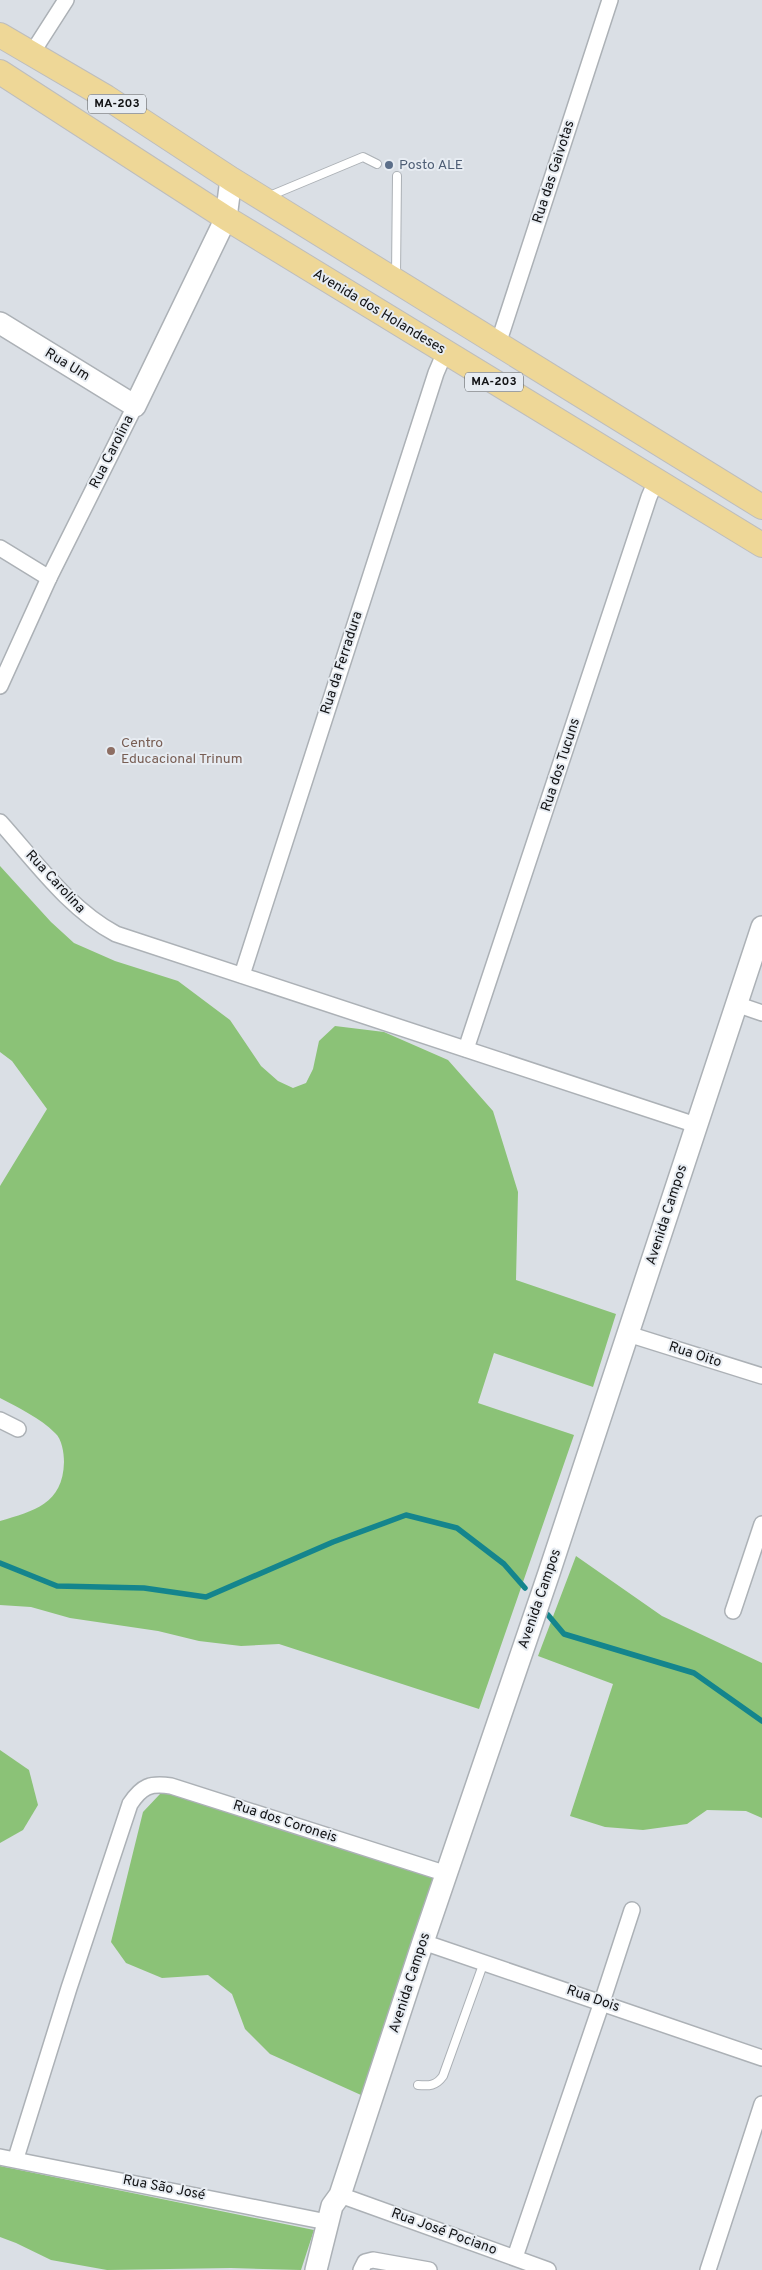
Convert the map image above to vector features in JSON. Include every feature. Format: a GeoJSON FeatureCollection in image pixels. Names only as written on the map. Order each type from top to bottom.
{"type":"FeatureCollection","features":[{"type":"Feature","properties":{"kind":"main road","name":"MA-203"},"geometry":{"type":"LineString","coordinates":[[0,35],[106,97],[231,179],[498,344],[760,500]]}},
{"type":"Feature","properties":{"kind":"main road","name":"Avenida dos Holandeses"},"geometry":{"type":"LineString","coordinates":[[0,72],[226,218],[762,545]]}},
{"type":"Feature","properties":{"kind":"street"},"geometry":{"type":"LineString","coordinates":[[32,53],[66,0]]}},
{"type":"Feature","properties":{"kind":"street","name":"Rua das Gaivotas"},"geometry":{"type":"LineString","coordinates":[[498,344],[610,0]]}},
{"type":"Feature","properties":{"kind":"street","name":"Rua Carolina"},"geometry":{"type":"LineString","coordinates":[[0,686],[49,578],[226,218],[231,179]]}},
{"type":"Feature","properties":{"kind":"street","name":"Rua Um"},"geometry":{"type":"LineString","coordinates":[[0,324],[135,406]]}},
{"type":"Feature","properties":{"kind":"street","name":"Rua da Ferradura"},"geometry":{"type":"LineString","coordinates":[[242,975],[430,392],[445,352]]}},
{"type":"Feature","properties":{"kind":"street","name":"Rua dos Tucuns"},"geometry":{"type":"LineString","coordinates":[[466,1050],[649,497],[656,481]]}},
{"type":"Feature","properties":{"kind":"street"},"geometry":{"type":"LineString","coordinates":[[0,548],[49,578]]}},
{"type":"Feature","properties":{"kind":"street","name":"Rua Carolina"},"geometry":{"type":"LineString","coordinates":[[0,822],[81,911],[97,924],[116,934],[696,1126]]}},
{"type":"Feature","properties":{"kind":"street","name":"Avenida Campos"},"geometry":{"type":"LineString","coordinates":[[316,2270],[332,2206],[340,2195],[762,927]]}},
{"type":"Feature","properties":{"kind":"street"},"geometry":{"type":"LineString","coordinates":[[736,1004],[762,1013]]}},
{"type":"Feature","properties":{"kind":"street","name":"Rua Oito"},"geometry":{"type":"LineString","coordinates":[[628,1334],[762,1376]]}},
{"type":"Feature","properties":{"kind":"street"},"geometry":{"type":"LineString","coordinates":[[0,1420],[18,1429]]}},
{"type":"Feature","properties":{"kind":"street"},"geometry":{"type":"LineString","coordinates":[[733,1611],[762,1524]]}},
{"type":"Feature","properties":{"kind":"street","name":"Rua dos Coroneis"},"geometry":{"type":"LineString","coordinates":[[16,2158],[69,1988],[130,1804],[136,1794],[145,1788],[156,1784],[171,1786],[447,1874]]}},
{"type":"Feature","properties":{"kind":"street"},"geometry":{"type":"LineString","coordinates":[[515,2257],[632,1910]]}},
{"type":"Feature","properties":{"kind":"street","name":"Rua Dois"},"geometry":{"type":"LineString","coordinates":[[423,1942],[762,2058]]}},
{"type":"Feature","properties":{"kind":"street"},"geometry":{"type":"LineString","coordinates":[[708,2270],[762,2104]]}},
{"type":"Feature","properties":{"kind":"street","name":"Rua São José"},"geometry":{"type":"LineString","coordinates":[[0,2157],[16,2158],[327,2222]]}},
{"type":"Feature","properties":{"kind":"street","name":"Rua José Pociano"},"geometry":{"type":"LineString","coordinates":[[340,2195],[548,2270]]}},
{"type":"Feature","properties":{"kind":"street"},"geometry":{"type":"LineString","coordinates":[[361,2270],[365,2262],[373,2260],[429,2270]]}},
{"type":"Feature","properties":{"kind":"lane"},"geometry":{"type":"LineString","coordinates":[[263,199],[363,157],[377,164]]}},
{"type":"Feature","properties":{"kind":"lane"},"geometry":{"type":"LineString","coordinates":[[396,281],[397,176]]}},
{"type":"Feature","properties":{"kind":"lane"},"geometry":{"type":"LineString","coordinates":[[418,2085],[431,2086],[439,2082],[443,2076],[484,1962]]}},
{"type":"Feature","properties":{"kind":"green space"},"geometry":{"type":"Polygon","coordinates":[[[0,866],[51,922],[74,943],[115,961],[178,981],[230,1020],[261,1066],[278,1081],[293,1088],[306,1083],[313,1069],[319,1041],[335,1026],[384,1032],[448,1060],[493,1111],[518,1192],[516,1280],[616,1314],[593,1387],[494,1353],[478,1403],[574,1435],[479,1709],[279,1644],[241,1646],[199,1641],[158,1631],[70,1618],[31,1607],[0,1605],[0,1521],[44,1504],[58,1488],[64,1462],[61,1442],[55,1433],[36,1418],[0,1398],[0,1186],[47,1109],[12,1061],[0,1052],[0,866]]]}},
{"type":"Feature","properties":{"kind":"green space"},"geometry":{"type":"Polygon","coordinates":[[[576,1556],[662,1616],[762,1663],[762,1818],[746,1811],[707,1810],[687,1824],[643,1830],[605,1827],[570,1816],[613,1684],[538,1656],[576,1556]]]}},
{"type":"Feature","properties":{"kind":"green space"},"geometry":{"type":"Polygon","coordinates":[[[0,1750],[29,1770],[38,1805],[23,1830],[0,1843],[0,1750]]]}},
{"type":"Feature","properties":{"kind":"green space"},"geometry":{"type":"Polygon","coordinates":[[[168,1790],[435,1877],[361,2095],[270,2054],[245,2029],[232,1994],[208,1975],[162,1978],[126,1963],[111,1942],[143,1812],[160,1794],[168,1790]]]}},
{"type":"Feature","properties":{"kind":"green space"},"geometry":{"type":"Polygon","coordinates":[[[0,2166],[314,2230],[301,2270],[231,2268],[107,2270],[51,2260],[0,2237],[0,2166]]]}},
{"type":"Feature","properties":{"kind":"waterway"},"geometry":{"type":"LineString","coordinates":[[0,1563],[57,1586],[144,1588],[206,1597],[333,1542],[406,1515],[457,1528],[504,1564],[525,1588]]}},
{"type":"Feature","properties":{"kind":"waterway"},"geometry":{"type":"LineString","coordinates":[[548,1615],[564,1634],[694,1673],[762,1721]]}},
{"type":"Feature","properties":{"kind":"place","name":"Posto ALE"},"geometry":{"type":"Point","coordinates":[389,165]}},
{"type":"Feature","properties":{"kind":"place","name":"Centro Educacional Trinum"},"geometry":{"type":"Point","coordinates":[111,751]}}]}
